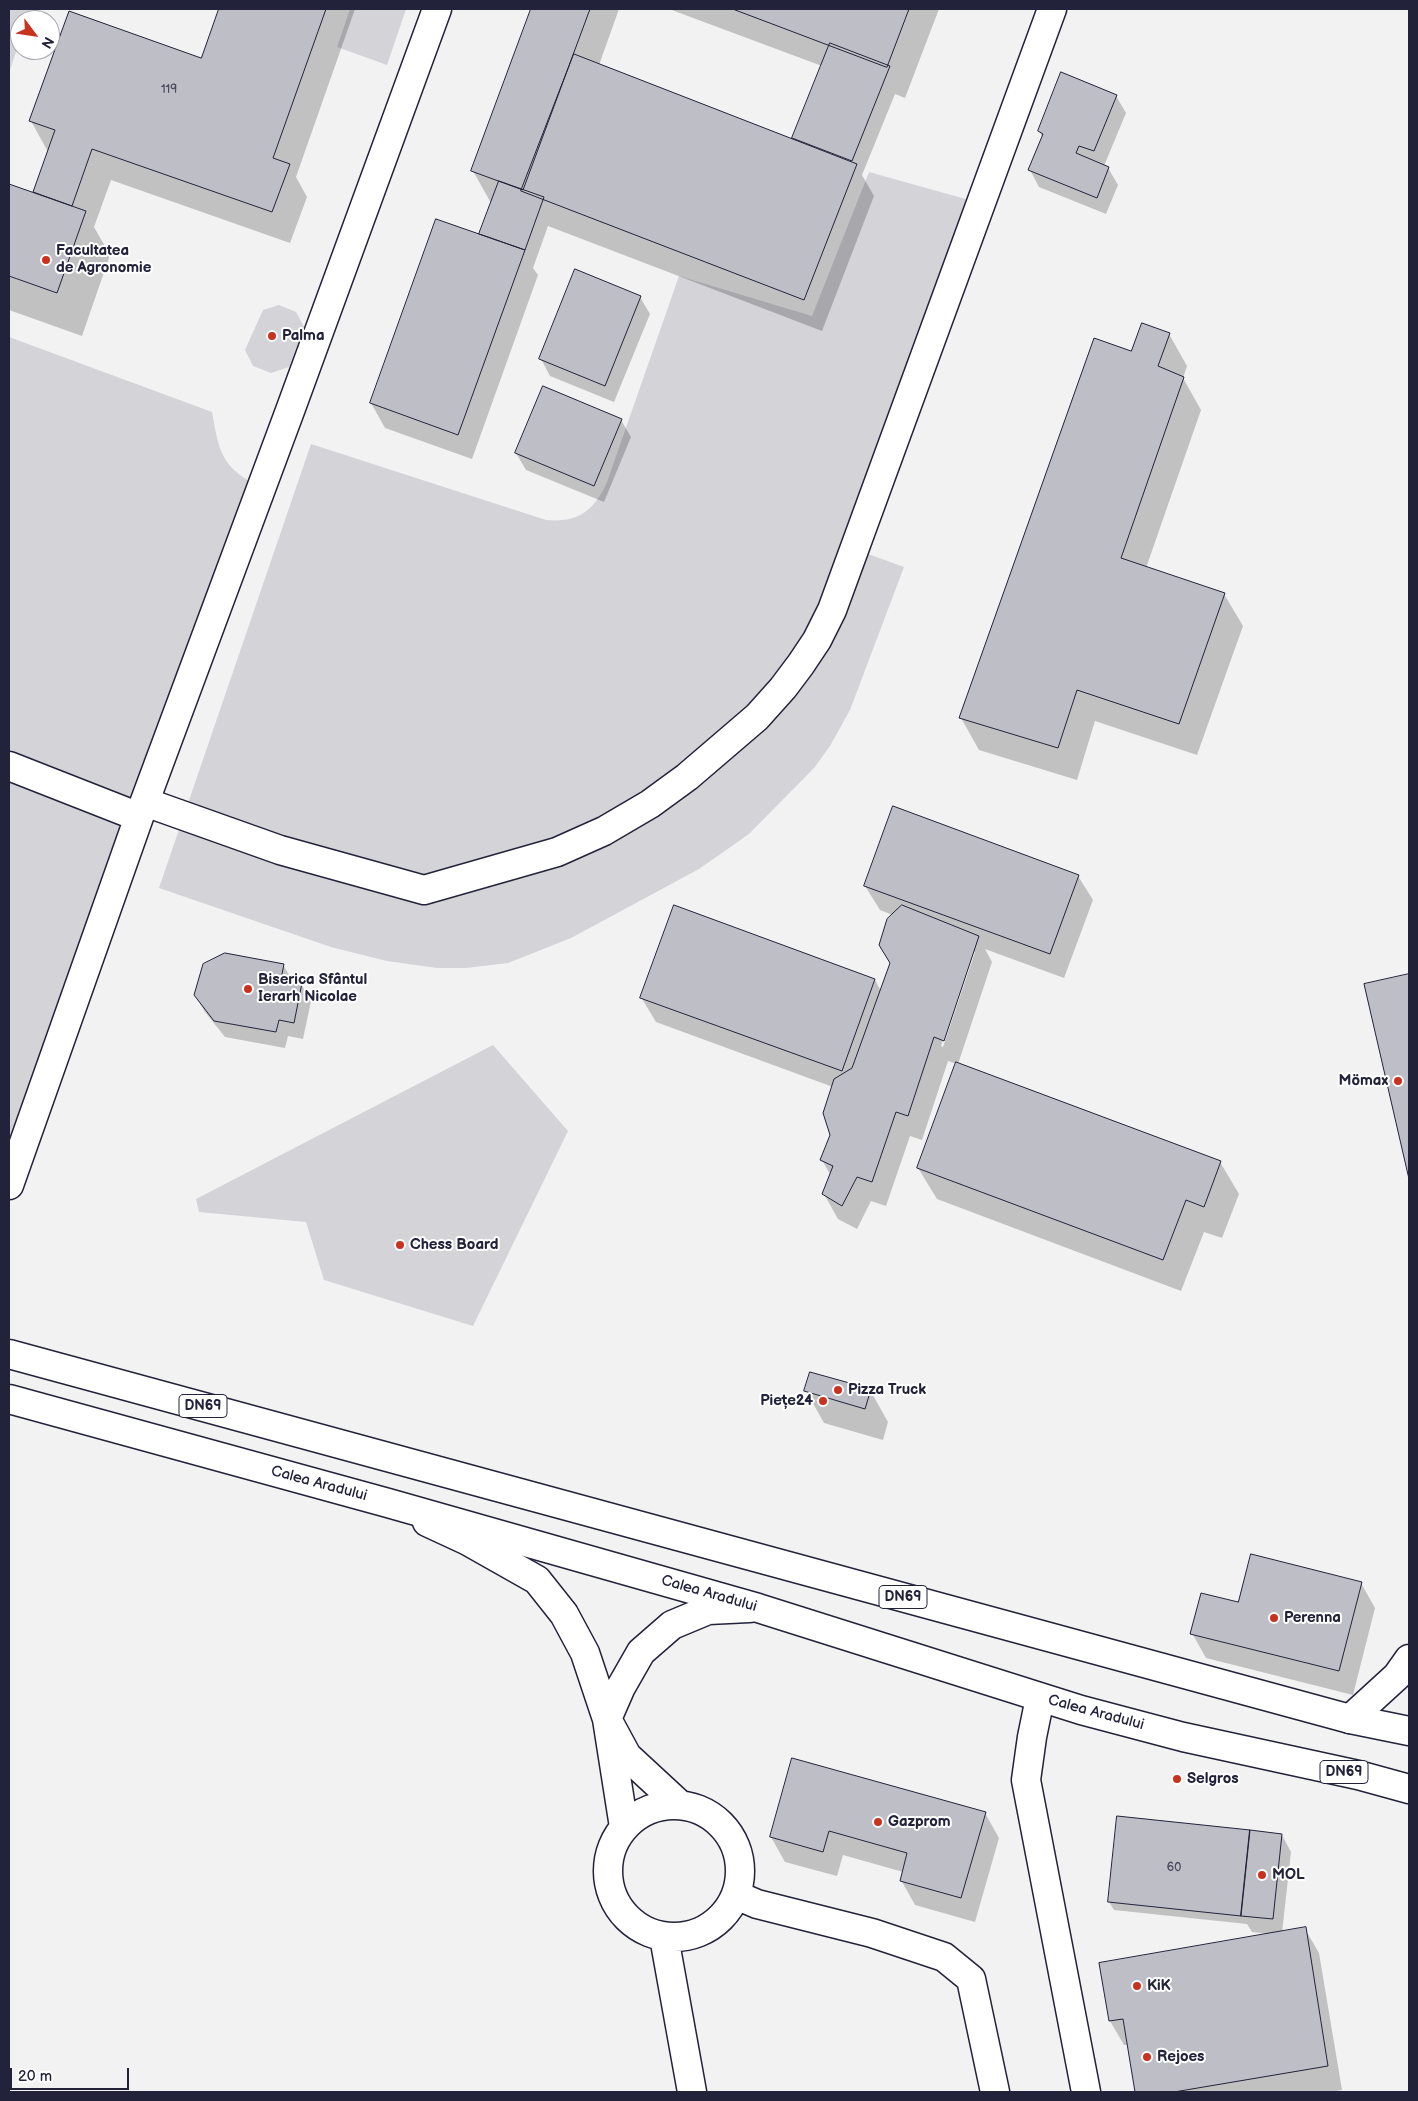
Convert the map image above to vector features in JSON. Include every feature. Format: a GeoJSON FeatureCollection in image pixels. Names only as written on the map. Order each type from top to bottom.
{"type":"FeatureCollection","features":[{"type":"Feature","properties":{"kind":"main road"},"geometry":{"type":"LineString","coordinates":[[9,1185],[142,809],[294,401],[436,9]]}},
{"type":"Feature","properties":{"kind":"main road"},"geometry":{"type":"LineString","coordinates":[[9,766],[142,809],[424,890],[556,852],[604,831],[650,804],[720,751],[757,717],[783,688],[817,640],[832,610],[1052,9]]}},
{"type":"Feature","properties":{"kind":"main road","name":"DN69"},"geometry":{"type":"LineString","coordinates":[[9,1354],[1350,1719],[1409,1731]]}},
{"type":"Feature","properties":{"kind":"main road","name":"Calea Aradului"},"geometry":{"type":"LineString","coordinates":[[9,1399],[388,1503],[758,1608],[1040,1698],[1183,1737],[1358,1775],[1409,1789]]}},
{"type":"Feature","properties":{"kind":"main road"},"geometry":{"type":"LineString","coordinates":[[388,1503],[468,1541],[537,1580],[564,1614],[585,1653],[607,1720],[624,1828]]}},
{"type":"Feature","properties":{"kind":"main road"},"geometry":{"type":"LineString","coordinates":[[607,1720],[621,1687],[641,1652],[672,1626],[708,1610],[758,1608]]}},
{"type":"Feature","properties":{"kind":"main road"},"geometry":{"type":"LineString","coordinates":[[1350,1719],[1397,1676],[1409,1659]]}},
{"type":"Feature","properties":{"kind":"main road"},"geometry":{"type":"LineString","coordinates":[[1040,1698],[1026,1780],[1086,2092]]}},
{"type":"Feature","properties":{"kind":"main road"},"geometry":{"type":"LineString","coordinates":[[607,1720],[627,1756],[680,1805]]}},
{"type":"Feature","properties":{"kind":"main road"},"geometry":{"type":"LineString","coordinates":[[680,1805],[697,1809],[712,1817],[725,1829],[734,1844],[740,1870],[736,1896],[724,1914],[706,1928],[686,1936],[664,1937],[642,1929],[624,1915],[612,1894],[607,1871],[612,1848],[624,1828],[640,1814],[660,1806],[680,1805]]}},
{"type":"Feature","properties":{"kind":"main road"},"geometry":{"type":"LineString","coordinates":[[736,1896],[757,1904],[872,1933],[944,1957],[971,1979],[995,2092]]}},
{"type":"Feature","properties":{"kind":"main road"},"geometry":{"type":"LineString","coordinates":[[664,1937],[692,2092]]}},
{"type":"Feature","properties":{"kind":"shaded area"},"geometry":{"type":"Polygon","coordinates":[[[9,9],[31,9],[10,10],[10,60],[13,60],[9,73],[9,9]]]}},
{"type":"Feature","properties":{"kind":"shaded area"},"geometry":{"type":"Polygon","coordinates":[[[350,9],[406,9],[387,65],[337,47],[350,9]]]}},
{"type":"Feature","properties":{"kind":"shaded area"},"geometry":{"type":"Polygon","coordinates":[[[869,172],[969,200],[843,545],[904,567],[850,710],[830,746],[814,768],[749,834],[699,869],[571,938],[508,963],[466,968],[437,968],[387,961],[331,947],[159,888],[311,444],[546,520],[576,517],[590,508],[607,482],[679,276],[812,316],[869,172]]]}},
{"type":"Feature","properties":{"kind":"shaded area"},"geometry":{"type":"Polygon","coordinates":[[[279,305],[296,312],[304,327],[289,367],[271,373],[253,366],[245,350],[263,310],[279,305]]]}},
{"type":"Feature","properties":{"kind":"shaded area"},"geometry":{"type":"Polygon","coordinates":[[[9,337],[212,412],[218,443],[226,460],[231,467],[249,481],[9,1151],[9,337]]]}},
{"type":"Feature","properties":{"kind":"shaded area"},"geometry":{"type":"Polygon","coordinates":[[[493,1045],[568,1131],[473,1326],[324,1280],[306,1222],[199,1212],[196,1199],[493,1045]]]}},
{"type":"Feature","properties":{"kind":"building"},"geometry":{"type":"Polygon","coordinates":[[[219,9],[326,9],[273,158],[290,164],[272,212],[92,149],[72,206],[33,192],[55,130],[29,121],[51,60],[60,60],[60,36],[69,11],[201,58],[219,9]]]}},
{"type":"Feature","properties":{"kind":"building"},"geometry":{"type":"Polygon","coordinates":[[[531,9],[590,9],[523,190],[471,171],[531,9]]]}},
{"type":"Feature","properties":{"kind":"building"},"geometry":{"type":"Polygon","coordinates":[[[733,9],[909,9],[887,67],[733,9]]]}},
{"type":"Feature","properties":{"kind":"building"},"geometry":{"type":"Polygon","coordinates":[[[830,43],[890,66],[852,161],[792,138],[830,43]]]}},
{"type":"Feature","properties":{"kind":"building"},"geometry":{"type":"Polygon","coordinates":[[[574,54],[857,164],[804,300],[521,191],[574,54]]]}},
{"type":"Feature","properties":{"kind":"building"},"geometry":{"type":"Polygon","coordinates":[[[1061,72],[1117,95],[1094,151],[1079,146],[1076,153],[1109,167],[1097,198],[1028,170],[1043,134],[1038,131],[1061,72]]]}},
{"type":"Feature","properties":{"kind":"building"},"geometry":{"type":"Polygon","coordinates":[[[499,181],[544,197],[525,250],[479,234],[499,181]]]}},
{"type":"Feature","properties":{"kind":"building"},"geometry":{"type":"Polygon","coordinates":[[[9,184],[86,211],[57,293],[9,276],[9,184]]]}},
{"type":"Feature","properties":{"kind":"building"},"geometry":{"type":"Polygon","coordinates":[[[436,219],[525,250],[458,435],[370,403],[436,219]]]}},
{"type":"Feature","properties":{"kind":"building"},"geometry":{"type":"Polygon","coordinates":[[[575,269],[641,296],[605,386],[539,359],[575,269]]]}},
{"type":"Feature","properties":{"kind":"building"},"geometry":{"type":"Polygon","coordinates":[[[1142,323],[1170,333],[1158,366],[1184,377],[1121,558],[1225,593],[1179,724],[1077,690],[1058,748],[959,718],[1094,338],[1131,351],[1142,323]]]}},
{"type":"Feature","properties":{"kind":"building"},"geometry":{"type":"Polygon","coordinates":[[[543,386],[622,419],[594,486],[515,453],[543,386]]]}},
{"type":"Feature","properties":{"kind":"building"},"geometry":{"type":"Polygon","coordinates":[[[893,806],[1079,875],[1050,954],[864,886],[893,806]]]}},
{"type":"Feature","properties":{"kind":"building"},"geometry":{"type":"Polygon","coordinates":[[[674,905],[875,979],[842,1071],[640,998],[674,905]]]}},
{"type":"Feature","properties":{"kind":"building"},"geometry":{"type":"Polygon","coordinates":[[[902,905],[979,936],[944,1041],[934,1037],[908,1116],[896,1112],[872,1182],[857,1177],[842,1206],[822,1194],[833,1166],[820,1160],[830,1135],[823,1113],[834,1079],[852,1068],[890,963],[879,945],[887,919],[902,905]]]}},
{"type":"Feature","properties":{"kind":"building","name":"Biserica Sfântul Ierarh Nicolae"},"geometry":{"type":"Polygon","coordinates":[[[225,953],[284,964],[281,979],[302,983],[294,1023],[279,1020],[276,1032],[214,1021],[194,995],[203,964],[225,953]]]}},
{"type":"Feature","properties":{"kind":"building","name":"Mömax"},"geometry":{"type":"Polygon","coordinates":[[[1409,974],[1409,1179],[1364,984],[1409,974]]]}},
{"type":"Feature","properties":{"kind":"building"},"geometry":{"type":"Polygon","coordinates":[[[956,1062],[1221,1161],[1204,1207],[1186,1200],[1163,1260],[917,1168],[956,1062]]]}},
{"type":"Feature","properties":{"kind":"building","name":"Pizza Truck"},"geometry":{"type":"Polygon","coordinates":[[[810,1372],[871,1389],[865,1409],[804,1391],[810,1372]]]}},
{"type":"Feature","properties":{"kind":"building","name":"Perenna"},"geometry":{"type":"Polygon","coordinates":[[[1251,1554],[1362,1582],[1339,1671],[1190,1634],[1201,1593],[1238,1602],[1251,1554]]]}},
{"type":"Feature","properties":{"kind":"building","name":"Gazprom"},"geometry":{"type":"Polygon","coordinates":[[[792,1758],[986,1812],[961,1898],[900,1881],[907,1853],[829,1831],[823,1852],[770,1837],[792,1758]]]}},
{"type":"Feature","properties":{"kind":"building"},"geometry":{"type":"Polygon","coordinates":[[[1117,1816],[1250,1830],[1241,1916],[1108,1902],[1117,1816]]]}},
{"type":"Feature","properties":{"kind":"building","name":"MOL"},"geometry":{"type":"Polygon","coordinates":[[[1250,1830],[1282,1834],[1273,1919],[1241,1916],[1250,1830]]]}},
{"type":"Feature","properties":{"kind":"building"},"geometry":{"type":"Polygon","coordinates":[[[1306,1927],[1328,2066],[1174,2092],[1135,2092],[1123,2019],[1109,2021],[1099,1963],[1306,1927]]]}},
{"type":"Feature","properties":{"kind":"place","name":"Facultatea de Agronomie"},"geometry":{"type":"Point","coordinates":[46,260]}},
{"type":"Feature","properties":{"kind":"place","name":"Palma"},"geometry":{"type":"Point","coordinates":[272,336]}},
{"type":"Feature","properties":{"kind":"place","name":"Biserica Sfântul Ierarh Nicolae"},"geometry":{"type":"Point","coordinates":[248,989]}},
{"type":"Feature","properties":{"kind":"place","name":"Mömax"},"geometry":{"type":"Point","coordinates":[1398,1081]}},
{"type":"Feature","properties":{"kind":"place","name":"Chess Board"},"geometry":{"type":"Point","coordinates":[400,1245]}},
{"type":"Feature","properties":{"kind":"place","name":"Pizza Truck"},"geometry":{"type":"Point","coordinates":[838,1390]}},
{"type":"Feature","properties":{"kind":"place","name":"Piețe24"},"geometry":{"type":"Point","coordinates":[823,1401]}},
{"type":"Feature","properties":{"kind":"place","name":"Perenna"},"geometry":{"type":"Point","coordinates":[1274,1618]}},
{"type":"Feature","properties":{"kind":"place","name":"Selgros"},"geometry":{"type":"Point","coordinates":[1177,1779]}},
{"type":"Feature","properties":{"kind":"place","name":"Gazprom"},"geometry":{"type":"Point","coordinates":[878,1822]}},
{"type":"Feature","properties":{"kind":"place","name":"MOL"},"geometry":{"type":"Point","coordinates":[1262,1875]}},
{"type":"Feature","properties":{"kind":"place","name":"KiK"},"geometry":{"type":"Point","coordinates":[1137,1986]}},
{"type":"Feature","properties":{"kind":"place","name":"Rejoes"},"geometry":{"type":"Point","coordinates":[1147,2057]}}]}
